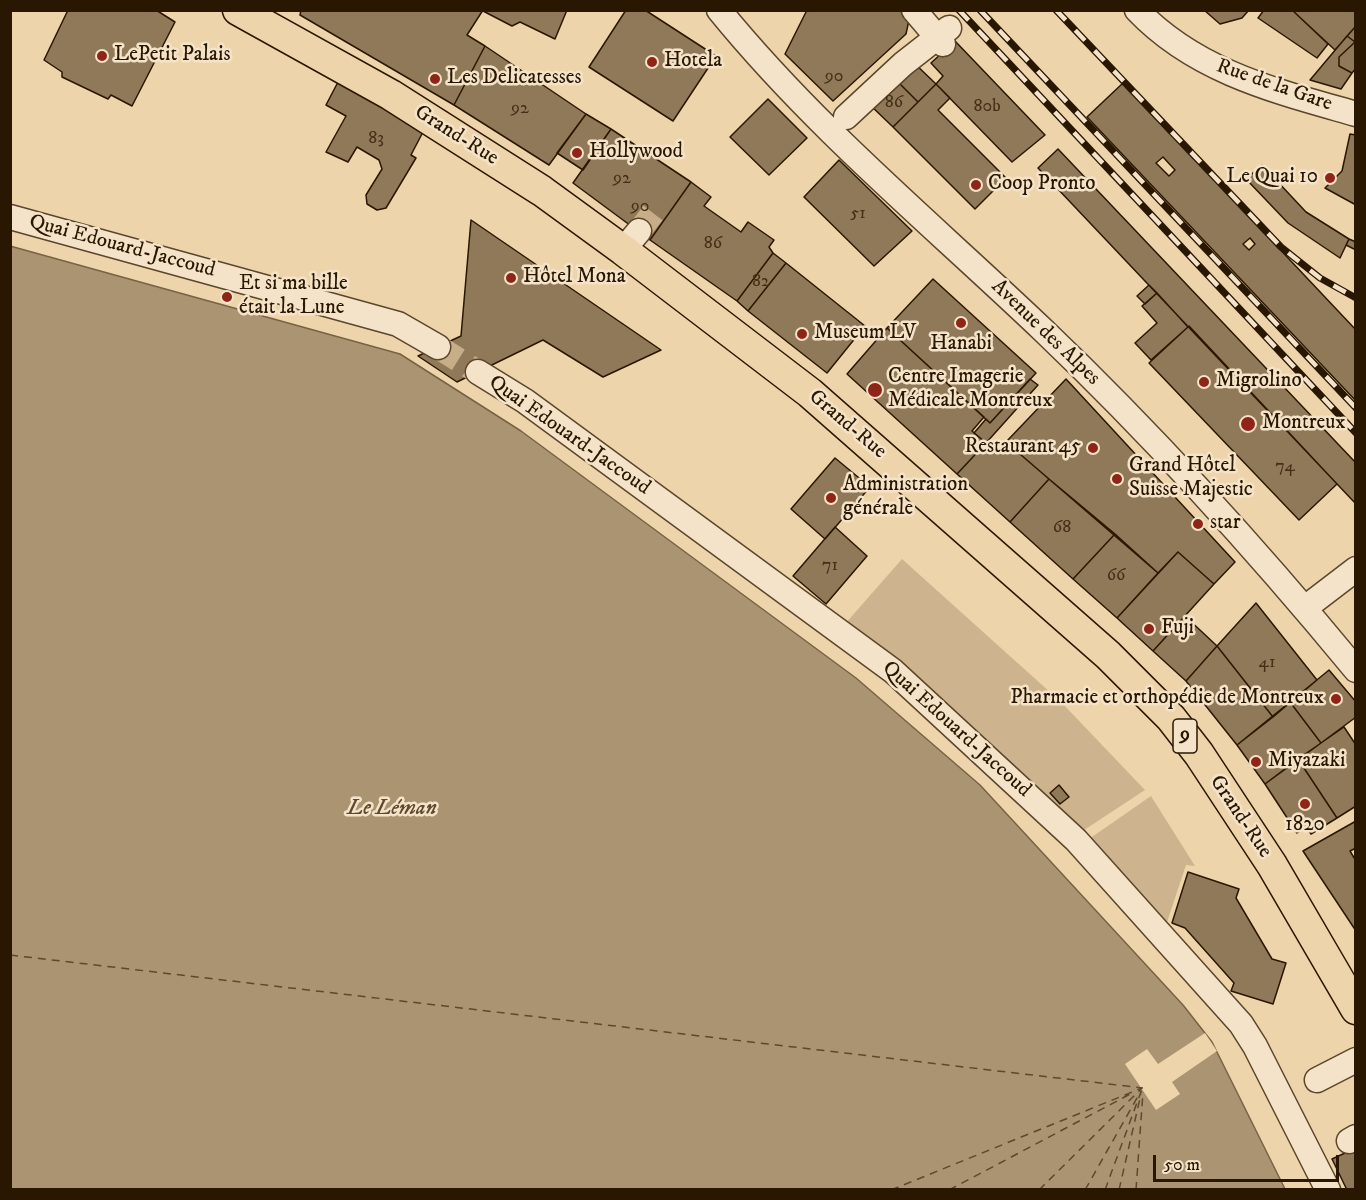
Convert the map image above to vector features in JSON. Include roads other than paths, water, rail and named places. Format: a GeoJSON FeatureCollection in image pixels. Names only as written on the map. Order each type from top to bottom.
{"type":"FeatureCollection","features":[{"type":"Feature","properties":{"kind":"main road","name":"Grand-Rue"},"geometry":{"type":"LineString","coordinates":[[250,17],[391,95],[542,191],[631,240],[939,504],[1142,687],[1171,718],[1234,806],[1272,865],[1356,1009]]}},
{"type":"Feature","properties":{"kind":"street","name":"Avenue des Alpes"},"geometry":{"type":"LineString","coordinates":[[719,10],[773,74],[1094,379],[1180,468],[1277,573],[1356,670]]}},
{"type":"Feature","properties":{"kind":"street"},"geometry":{"type":"LineString","coordinates":[[846,117],[943,36],[914,10]]}},
{"type":"Feature","properties":{"kind":"street","name":"Rue de la Gare"},"geometry":{"type":"LineString","coordinates":[[1137,10],[1168,39],[1216,68],[1257,84],[1356,114]]}},
{"type":"Feature","properties":{"kind":"street","name":"Quai Edouard-Jaccoud"},"geometry":{"type":"LineString","coordinates":[[10,217],[399,324],[438,346]]}},
{"type":"Feature","properties":{"kind":"street","name":"Quai Edouard-Jaccoud"},"geometry":{"type":"LineString","coordinates":[[478,372],[525,401],[893,671],[1068,832],[1241,1024],[1255,1046],[1328,1190]]}},
{"type":"Feature","properties":{"kind":"street"},"geometry":{"type":"LineString","coordinates":[[1305,608],[1356,569]]}},
{"type":"Feature","properties":{"kind":"street"},"geometry":{"type":"LineString","coordinates":[[1317,1080],[1356,1060]]}},
{"type":"Feature","properties":{"kind":"water","name":"Le Léman"},"geometry":{"type":"Polygon","coordinates":[[[10,246],[400,354],[521,431],[856,678],[980,785],[1183,1005],[1212,1042],[1285,1189],[11,1189],[10,246]]]}},
{"type":"Feature","properties":{"kind":"tunnel"},"geometry":{"type":"LineString","coordinates":[[639,231],[653,213]]}},
{"type":"Feature","properties":{"kind":"tunnel"},"geometry":{"type":"LineString","coordinates":[[438,347],[478,372]]}},
{"type":"Feature","properties":{"kind":"railway"},"geometry":{"type":"LineString","coordinates":[[959,10],[1356,433]]}},
{"type":"Feature","properties":{"kind":"railway"},"geometry":{"type":"LineString","coordinates":[[980,10],[1356,408]]}},
{"type":"Feature","properties":{"kind":"railway"},"geometry":{"type":"LineString","coordinates":[[1056,10],[1281,247],[1320,278],[1356,298]]}},
{"type":"Feature","properties":{"kind":"place","name":"LePetit Palais"},"geometry":{"type":"Point","coordinates":[102,56]}},
{"type":"Feature","properties":{"kind":"place","name":"Hotela"},"geometry":{"type":"Point","coordinates":[652,62]}},
{"type":"Feature","properties":{"kind":"place","name":"Les Delicatesses"},"geometry":{"type":"Point","coordinates":[435,79]}},
{"type":"Feature","properties":{"kind":"place","name":"Hollywood"},"geometry":{"type":"Point","coordinates":[577,153]}},
{"type":"Feature","properties":{"kind":"place","name":"Le Quai 10"},"geometry":{"type":"Point","coordinates":[1330,178]}},
{"type":"Feature","properties":{"kind":"place","name":"Coop Pronto"},"geometry":{"type":"Point","coordinates":[976,185]}},
{"type":"Feature","properties":{"kind":"place","name":"Hôtel Mona"},"geometry":{"type":"Point","coordinates":[511,278]}},
{"type":"Feature","properties":{"kind":"place","name":"Et si ma bille était la Lune"},"geometry":{"type":"Point","coordinates":[227,297]}},
{"type":"Feature","properties":{"kind":"place","name":"Hanabi"},"geometry":{"type":"Point","coordinates":[961,323]}},
{"type":"Feature","properties":{"kind":"place","name":"Museum LV"},"geometry":{"type":"Point","coordinates":[802,334]}},
{"type":"Feature","properties":{"kind":"place","name":"Migrolino"},"geometry":{"type":"Point","coordinates":[1204,382]}},
{"type":"Feature","properties":{"kind":"place","name":"Centre Imagerie Médicale Montreux"},"geometry":{"type":"Point","coordinates":[875,390]}},
{"type":"Feature","properties":{"kind":"place","name":"Montreux"},"geometry":{"type":"Point","coordinates":[1248,424]}},
{"type":"Feature","properties":{"kind":"place","name":"Restaurant 45"},"geometry":{"type":"Point","coordinates":[1093,448]}},
{"type":"Feature","properties":{"kind":"place","name":"Grand Hôtel Suisse Majestic"},"geometry":{"type":"Point","coordinates":[1117,479]}},
{"type":"Feature","properties":{"kind":"place","name":"Administration générale"},"geometry":{"type":"Point","coordinates":[831,498]}},
{"type":"Feature","properties":{"kind":"place","name":"star"},"geometry":{"type":"Point","coordinates":[1198,524]}},
{"type":"Feature","properties":{"kind":"place","name":"Fuji"},"geometry":{"type":"Point","coordinates":[1149,629]}},
{"type":"Feature","properties":{"kind":"place","name":"Pharmacie et orthopédie de Montreux"},"geometry":{"type":"Point","coordinates":[1336,699]}},
{"type":"Feature","properties":{"kind":"place","name":"Miyazaki"},"geometry":{"type":"Point","coordinates":[1256,762]}},
{"type":"Feature","properties":{"kind":"place","name":"1820"},"geometry":{"type":"Point","coordinates":[1305,804]}}]}
